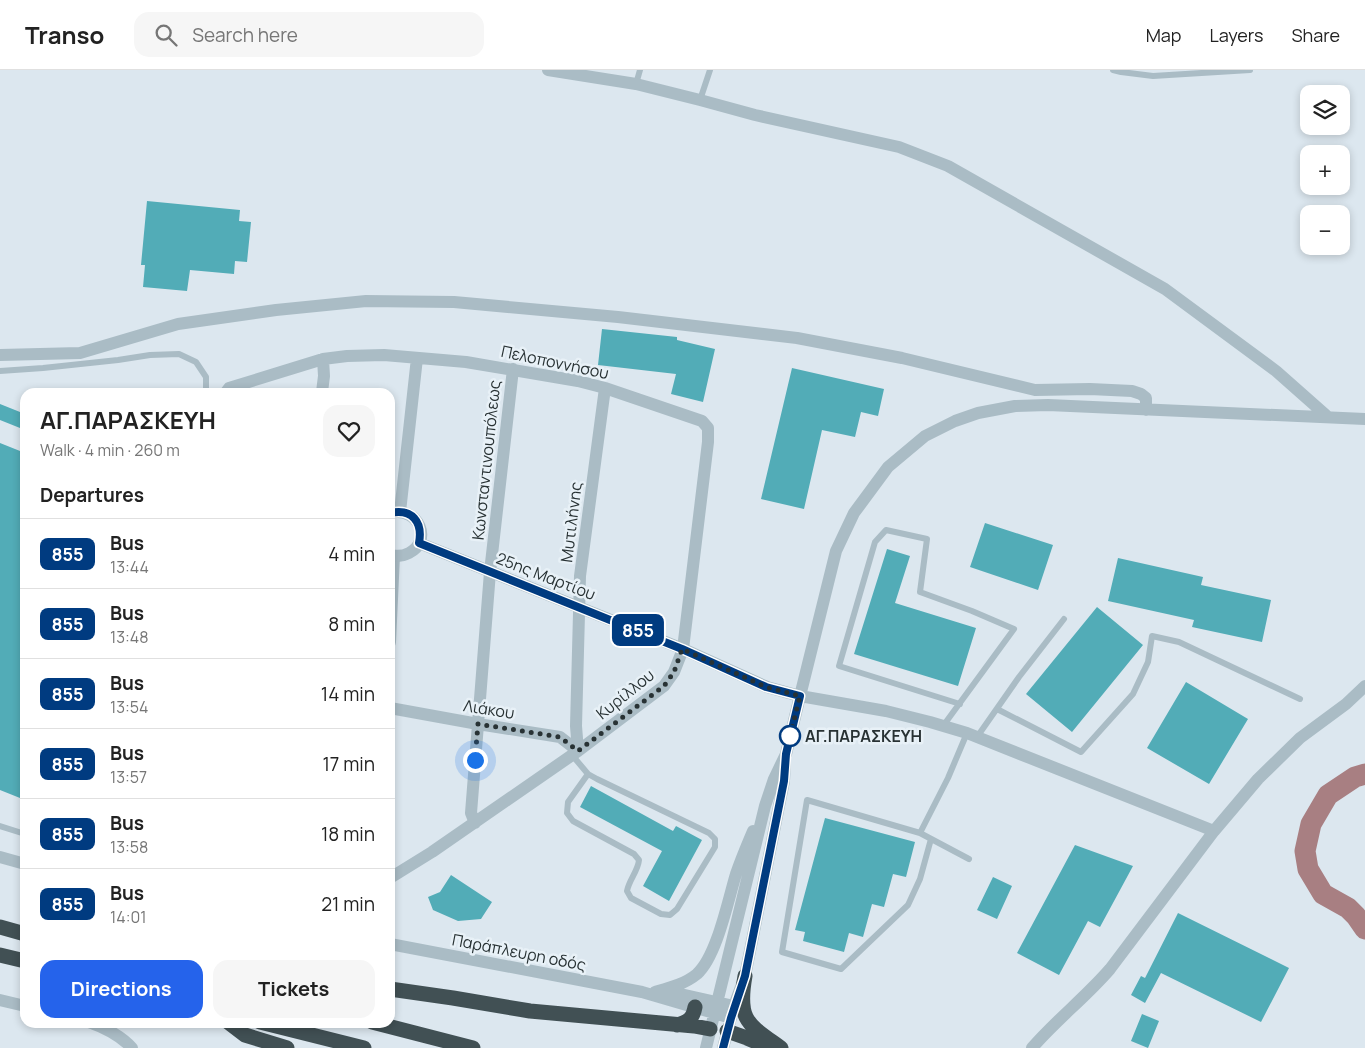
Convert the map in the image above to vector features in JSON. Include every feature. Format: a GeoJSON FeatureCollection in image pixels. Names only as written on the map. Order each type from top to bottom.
{"type":"FeatureCollection","features":[{"type":"Feature","properties":{"kind":"highway"},"geometry":{"type":"LineString","coordinates":[[0,927],[20,933]]}},
{"type":"Feature","properties":{"kind":"highway"},"geometry":{"type":"LineString","coordinates":[[0,954],[20,960]]}},
{"type":"Feature","properties":{"kind":"highway"},"geometry":{"type":"LineString","coordinates":[[745,976],[742,1003],[747,1019],[754,1028],[781,1048]]}},
{"type":"Feature","properties":{"kind":"highway"},"geometry":{"type":"LineString","coordinates":[[395,990],[530,1011],[710,1029]]}},
{"type":"Feature","properties":{"kind":"highway"},"geometry":{"type":"LineString","coordinates":[[678,1025],[691,1018],[695,1007]]}},
{"type":"Feature","properties":{"kind":"highway"},"geometry":{"type":"LineString","coordinates":[[731,1019],[747,1038],[770,1048]]}},
{"type":"Feature","properties":{"kind":"highway"},"geometry":{"type":"LineString","coordinates":[[236,1028],[245,1035],[287,1048]]}},
{"type":"Feature","properties":{"kind":"highway"},"geometry":{"type":"LineString","coordinates":[[284,1028],[364,1048]]}},
{"type":"Feature","properties":{"kind":"highway"},"geometry":{"type":"LineString","coordinates":[[395,1028],[473,1048]]}},
{"type":"Feature","properties":{"kind":"street"},"geometry":{"type":"LineString","coordinates":[[548,70],[636,84],[755,115],[899,147],[948,166],[1164,289],[1276,371],[1328,418]]}},
{"type":"Feature","properties":{"kind":"street"},"geometry":{"type":"LineString","coordinates":[[0,355],[80,352],[178,324],[276,310],[366,301],[454,302],[797,338],[902,358],[1035,390],[1090,389],[1132,391],[1146,398],[1146,410]]}},
{"type":"Feature","properties":{"kind":"street","name":"Πελοποννήσου"},"geometry":{"type":"LineString","coordinates":[[229,388],[323,359],[384,355],[466,362],[578,381],[605,388],[702,421],[708,428]]}},
{"type":"Feature","properties":{"kind":"street"},"geometry":{"type":"LineString","coordinates":[[395,555],[404,556],[413,551],[419,543],[421,532],[418,522],[410,514],[395,512],[417,358]]}},
{"type":"Feature","properties":{"kind":"street"},"geometry":{"type":"LineString","coordinates":[[322,388],[323,359]]}},
{"type":"Feature","properties":{"kind":"street","name":"Κωνσταντινουπόλεως"},"geometry":{"type":"LineString","coordinates":[[475,823],[471,813],[490,572],[513,369]]}},
{"type":"Feature","properties":{"kind":"street","name":"Μυτιλήνης"},"geometry":{"type":"LineString","coordinates":[[575,753],[580,576],[605,388]]}},
{"type":"Feature","properties":{"kind":"street"},"geometry":{"type":"LineString","coordinates":[[723,1048],[745,976],[784,781],[786,754],[836,550],[854,513],[888,467],[925,436],[955,421],[978,413],[1016,406],[1048,405],[1365,419]]}},
{"type":"Feature","properties":{"kind":"street","name":"Κυρίλλου"},"geometry":{"type":"LineString","coordinates":[[395,875],[421,860],[575,753],[664,686],[674,672],[682,649],[708,442],[708,428]]}},
{"type":"Feature","properties":{"kind":"street","name":"25ης Μαρτίου"},"geometry":{"type":"LineString","coordinates":[[419,543],[682,649],[766,687],[800,696],[886,711],[972,735],[1214,831]]}},
{"type":"Feature","properties":{"kind":"street"},"geometry":{"type":"LineString","coordinates":[[1032,1048],[1110,969],[1214,831],[1258,779],[1300,738],[1346,704],[1365,686]]}},
{"type":"Feature","properties":{"kind":"street","name":"Λιάκου"},"geometry":{"type":"LineString","coordinates":[[395,709],[560,737],[575,753]]}},
{"type":"Feature","properties":{"kind":"street"},"geometry":{"type":"LineString","coordinates":[[706,1048],[765,806],[774,779],[786,754]]}},
{"type":"Feature","properties":{"kind":"street"},"geometry":{"type":"LineString","coordinates":[[655,992],[677,986],[696,974],[706,964],[713,950],[742,858],[765,806]]}},
{"type":"Feature","properties":{"kind":"street"},"geometry":{"type":"LineString","coordinates":[[0,857],[20,863]]}},
{"type":"Feature","properties":{"kind":"street","name":"Παράπλευρη οδός"},"geometry":{"type":"LineString","coordinates":[[395,945],[642,992],[695,1007],[715,1008]]}},
{"type":"Feature","properties":{"kind":"street","name":"Παράπλευρη οδός"},"geometry":{"type":"LineString","coordinates":[[642,992],[676,993],[715,1008]]}},
{"type":"Feature","properties":{"kind":"street"},"geometry":{"type":"LineString","coordinates":[[0,1000],[20,1005]]}},
{"type":"Feature","properties":{"kind":"street"},"geometry":{"type":"LineString","coordinates":[[715,1008],[731,1019]]}},
{"type":"Feature","properties":{"kind":"street"},"geometry":{"type":"LineString","coordinates":[[710,1029],[731,1019]]}},
{"type":"Feature","properties":{"kind":"street"},"geometry":{"type":"LineString","coordinates":[[104,1028],[125,1040],[132,1048]]}},
{"type":"Feature","properties":{"kind":"lane"},"geometry":{"type":"LineString","coordinates":[[636,84],[640,70]]}},
{"type":"Feature","properties":{"kind":"lane"},"geometry":{"type":"LineString","coordinates":[[700,100],[710,70]]}},
{"type":"Feature","properties":{"kind":"lane"},"geometry":{"type":"LineString","coordinates":[[1113,70],[1153,76],[1250,70]]}},
{"type":"Feature","properties":{"kind":"lane"},"geometry":{"type":"LineString","coordinates":[[0,371],[43,368],[150,355],[179,354],[196,362],[206,377],[206,388]]}},
{"type":"Feature","properties":{"kind":"lane"},"geometry":{"type":"LineString","coordinates":[[943,726],[960,704],[1014,629],[920,592],[927,539],[886,530],[875,542],[839,666],[960,704]]}},
{"type":"Feature","properties":{"kind":"lane"},"geometry":{"type":"LineString","coordinates":[[920,833],[972,735],[997,709],[1064,619]]}},
{"type":"Feature","properties":{"kind":"lane"},"geometry":{"type":"LineString","coordinates":[[997,709],[1081,752],[1133,694],[1148,662],[1152,636],[1179,642],[1300,699]]}},
{"type":"Feature","properties":{"kind":"lane"},"geometry":{"type":"LineString","coordinates":[[575,753],[588,774],[709,833],[716,839],[715,847],[678,909],[670,915],[661,914],[631,898],[627,891],[628,885],[638,866],[639,860],[634,854],[573,820],[567,812],[568,802],[588,774]]}},
{"type":"Feature","properties":{"kind":"lane"},"geometry":{"type":"LineString","coordinates":[[931,839],[920,879],[908,905],[841,969],[782,952],[807,800],[920,833],[969,859]]}},
{"type":"Feature","properties":{"kind":"lane"},"geometry":{"type":"LineString","coordinates":[[0,826],[20,832]]}},
{"type":"Feature","properties":{"kind":"building"},"geometry":{"type":"Polygon","coordinates":[[[147,201],[240,210],[239,221],[251,222],[247,262],[235,261],[234,274],[190,270],[187,291],[143,287],[145,265],[141,265],[147,201]]]}},
{"type":"Feature","properties":{"kind":"building"},"geometry":{"type":"Polygon","coordinates":[[[602,329],[677,337],[677,340],[715,349],[703,402],[671,394],[676,374],[598,365],[602,329]]]}},
{"type":"Feature","properties":{"kind":"building"},"geometry":{"type":"Polygon","coordinates":[[[792,368],[884,389],[878,416],[861,412],[855,437],[822,430],[804,509],[761,499],[792,368]]]}},
{"type":"Feature","properties":{"kind":"building"},"geometry":{"type":"Polygon","coordinates":[[[0,404],[20,412],[20,428],[0,420],[0,404]]]}},
{"type":"Feature","properties":{"kind":"building"},"geometry":{"type":"Polygon","coordinates":[[[0,443],[20,451],[20,798],[0,790],[0,443]]]}},
{"type":"Feature","properties":{"kind":"building"},"geometry":{"type":"Polygon","coordinates":[[[985,523],[1053,545],[1038,590],[970,567],[985,523]]]}},
{"type":"Feature","properties":{"kind":"building"},"geometry":{"type":"Polygon","coordinates":[[[887,549],[910,556],[895,603],[976,628],[958,686],[854,654],[887,549]]]}},
{"type":"Feature","properties":{"kind":"building"},"geometry":{"type":"Polygon","coordinates":[[[1118,558],[1203,577],[1201,585],[1271,600],[1262,642],[1192,627],[1194,620],[1108,601],[1118,558]]]}},
{"type":"Feature","properties":{"kind":"building"},"geometry":{"type":"Polygon","coordinates":[[[1097,607],[1143,645],[1072,732],[1026,694],[1097,607]]]}},
{"type":"Feature","properties":{"kind":"building"},"geometry":{"type":"Polygon","coordinates":[[[1186,682],[1248,719],[1209,784],[1147,748],[1186,682]]]}},
{"type":"Feature","properties":{"kind":"building"},"geometry":{"type":"Polygon","coordinates":[[[591,786],[673,831],[676,826],[702,840],[669,901],[643,886],[662,851],[580,807],[591,786]]]}},
{"type":"Feature","properties":{"kind":"building"},"geometry":{"type":"Polygon","coordinates":[[[825,818],[915,842],[906,877],[893,874],[884,907],[872,904],[863,937],[849,933],[844,952],[803,941],[805,932],[795,930],[825,818]]]}},
{"type":"Feature","properties":{"kind":"building"},"geometry":{"type":"Polygon","coordinates":[[[1075,845],[1133,866],[1100,927],[1088,921],[1059,975],[1017,953],[1075,845]]]}},
{"type":"Feature","properties":{"kind":"building"},"geometry":{"type":"Polygon","coordinates":[[[451,875],[492,902],[481,919],[458,921],[433,910],[428,897],[440,892],[451,875]]]}},
{"type":"Feature","properties":{"kind":"building"},"geometry":{"type":"Polygon","coordinates":[[[993,877],[1012,886],[997,919],[977,910],[993,877]]]}},
{"type":"Feature","properties":{"kind":"building"},"geometry":{"type":"Polygon","coordinates":[[[1178,913],[1289,968],[1261,1022],[1161,973],[1145,1003],[1131,995],[1141,976],[1145,978],[1178,913]]]}},
{"type":"Feature","properties":{"kind":"building"},"geometry":{"type":"Polygon","coordinates":[[[1142,1014],[1159,1021],[1148,1048],[1131,1041],[1142,1014]]]}},
{"type":"Feature","properties":{"kind":"waterway"},"geometry":{"type":"LineString","coordinates":[[1365,774],[1355,777],[1328,795],[1311,824],[1305,851],[1308,869],[1323,894],[1348,908],[1365,929]]}},
{"type":"Feature","properties":{"kind":"bus line","name":"855"},"geometry":{"type":"LineString","coordinates":[[395,513],[410,514],[418,522],[421,532],[419,543],[682,649],[766,687],[800,696],[786,754],[784,781],[745,976],[723,1048]]}},
{"type":"Feature","properties":{"kind":"place","name":"ΑΓ.ΠΑΡΑΣΚΕΥΗ"},"geometry":{"type":"Point","coordinates":[790,736]}},
{"type":"Feature","properties":{"kind":"route"},"geometry":{"type":"LineString","coordinates":[[475,760],[478,724],[560,737],[578,751],[664,686],[674,672],[682,649],[766,687],[800,696],[790,736]]}}]}
